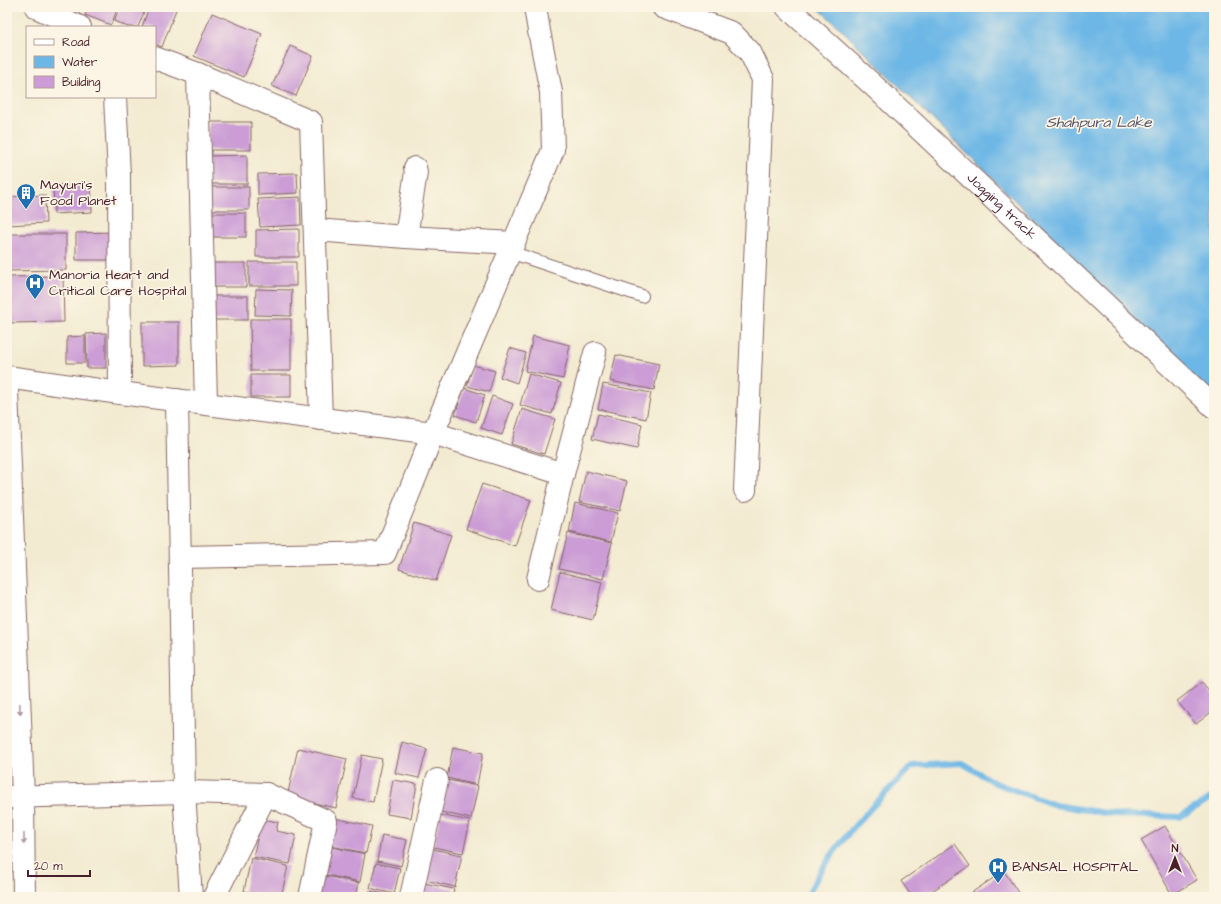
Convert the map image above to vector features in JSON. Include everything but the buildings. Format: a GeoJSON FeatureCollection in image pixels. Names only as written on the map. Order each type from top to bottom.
{"type":"FeatureCollection","features":[{"type":"Feature","properties":{"kind":"street"},"geometry":{"type":"LineString","coordinates":[[36,7],[78,26]]}},
{"type":"Feature","properties":{"kind":"street"},"geometry":{"type":"LineString","coordinates":[[180,557],[385,553],[433,433],[553,150],[551,92],[535,7]]}},
{"type":"Feature","properties":{"kind":"street"},"geometry":{"type":"LineString","coordinates":[[663,7],[732,33],[750,52],[764,79],[745,490]]}},
{"type":"Feature","properties":{"kind":"street","name":"Jogging track"},"geometry":{"type":"LineString","coordinates":[[787,7],[874,86],[1214,407]]}},
{"type":"Feature","properties":{"kind":"street"},"geometry":{"type":"LineString","coordinates":[[156,58],[198,74],[310,122],[321,419]]}},
{"type":"Feature","properties":{"kind":"street"},"geometry":{"type":"LineString","coordinates":[[198,74],[206,404]]}},
{"type":"Feature","properties":{"kind":"street"},"geometry":{"type":"LineString","coordinates":[[115,98],[118,174],[120,393]]}},
{"type":"Feature","properties":{"kind":"street"},"geometry":{"type":"LineString","coordinates":[[406,237],[416,172],[415,168]]}},
{"type":"Feature","properties":{"kind":"street"},"geometry":{"type":"LineString","coordinates":[[315,230],[406,237],[512,248]]}},
{"type":"Feature","properties":{"kind":"street"},"geometry":{"type":"LineString","coordinates":[[538,579],[563,474],[595,353]]}},
{"type":"Feature","properties":{"kind":"street"},"geometry":{"type":"LineString","coordinates":[[7,377],[433,433],[563,474]]}},
{"type":"Feature","properties":{"kind":"street"},"geometry":{"type":"LineString","coordinates":[[7,390],[15,797],[24,897]]}},
{"type":"Feature","properties":{"kind":"street"},"geometry":{"type":"LineString","coordinates":[[177,400],[184,792],[191,897]]}},
{"type":"Feature","properties":{"kind":"street"},"geometry":{"type":"LineString","coordinates":[[412,897],[437,780]]}},
{"type":"Feature","properties":{"kind":"street"},"geometry":{"type":"LineString","coordinates":[[15,797],[184,792],[266,794],[326,821],[310,897]]}},
{"type":"Feature","properties":{"kind":"street"},"geometry":{"type":"LineString","coordinates":[[214,897],[266,794]]}},
{"type":"Feature","properties":{"kind":"lane"},"geometry":{"type":"LineString","coordinates":[[512,248],[642,296]]}},
{"type":"Feature","properties":{"kind":"water","name":"Shahpura Lake"},"geometry":{"type":"Polygon","coordinates":[[[817,7],[1214,7],[1214,397],[841,29],[817,7]]]}},
{"type":"Feature","properties":{"kind":"waterway"},"geometry":{"type":"LineString","coordinates":[[808,897],[813,884],[844,838],[912,766],[962,763],[995,783],[1055,805],[1118,815],[1180,817],[1214,796]]}},
{"type":"Feature","properties":{"kind":"place","name":"Mayuri's Food Planet"},"geometry":{"type":"Point","coordinates":[26,210]}},
{"type":"Feature","properties":{"kind":"place","name":"Manoria Heart and Critical Care Hospital"},"geometry":{"type":"Point","coordinates":[35,300]}},
{"type":"Feature","properties":{"kind":"place","name":"BANSAL HOSPITAL"},"geometry":{"type":"Point","coordinates":[998,884]}}]}
